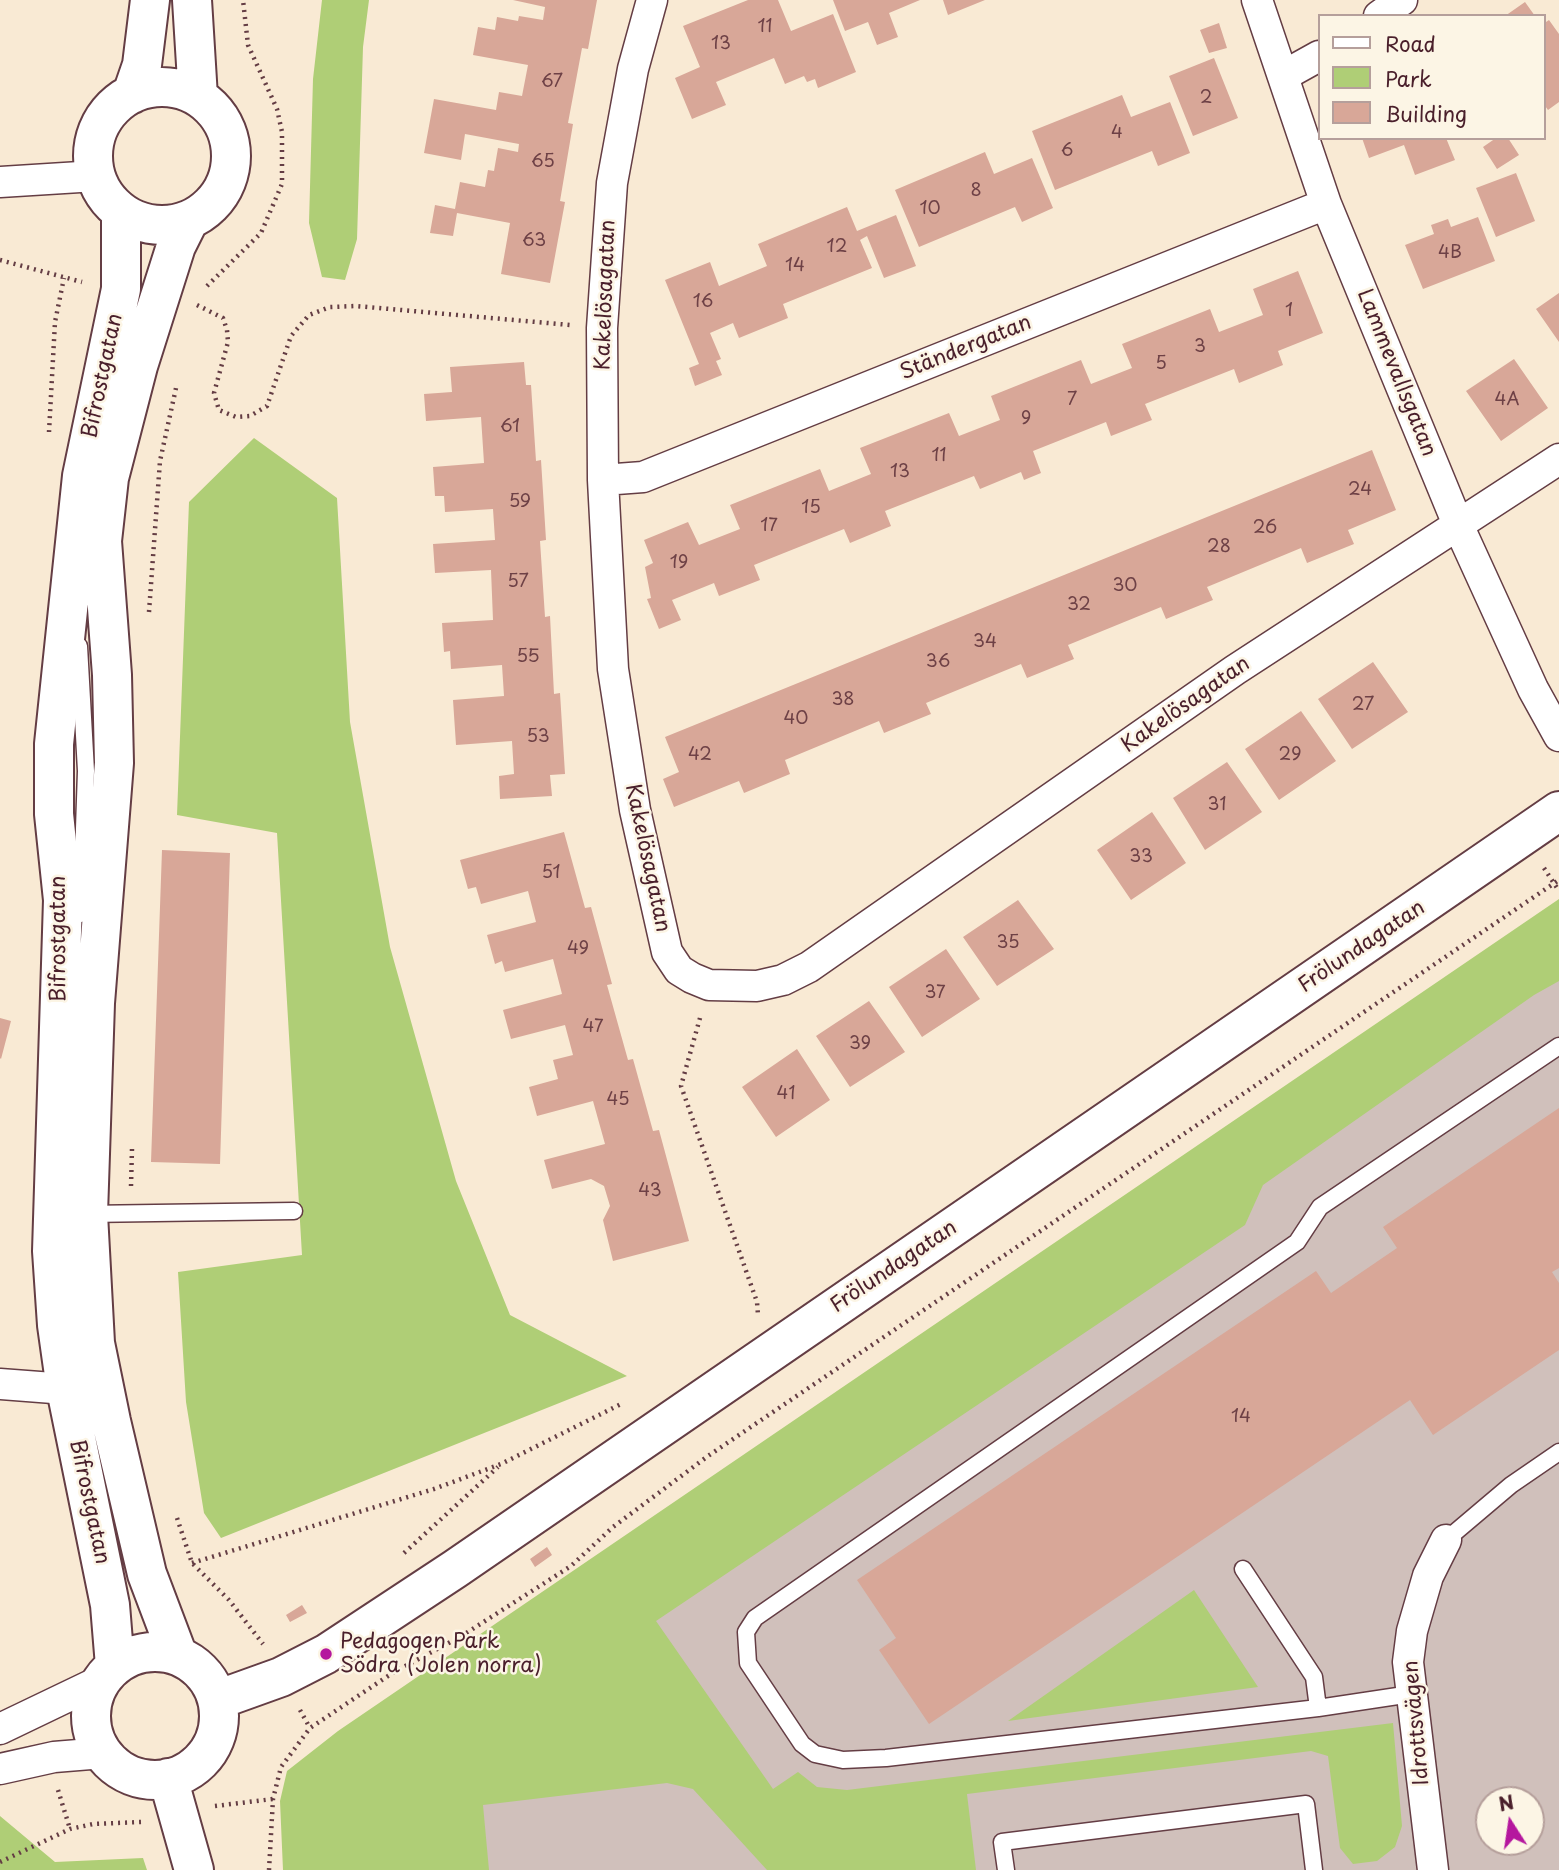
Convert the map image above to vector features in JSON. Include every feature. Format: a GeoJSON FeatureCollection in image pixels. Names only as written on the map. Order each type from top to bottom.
{"type":"FeatureCollection","features":[{"type":"Feature","properties":{"kind":"main road"},"geometry":{"type":"LineString","coordinates":[[132,94],[142,65],[150,0]]}},
{"type":"Feature","properties":{"kind":"main road"},"geometry":{"type":"LineString","coordinates":[[189,220],[172,225],[154,225],[121,212],[110,202],[96,176],[94,144],[107,114],[132,94],[159,88],[198,97],[192,0]]}},
{"type":"Feature","properties":{"kind":"main road","name":"Bifrostgatan"},"geometry":{"type":"LineString","coordinates":[[103,1753],[92,1729],[91,1717],[92,1703],[109,1673],[110,1605],[90,1504],[74,1375],[57,1325],[95,1003],[114,763],[112,674],[102,541],[109,478],[138,366],[176,246],[189,220],[205,210],[218,196],[227,180],[231,162],[229,142],[223,125],[212,109],[198,97]]}},
{"type":"Feature","properties":{"kind":"main road","name":"Bifrostgatan"},"geometry":{"type":"LineString","coordinates":[[121,212],[121,289],[82,476],[54,744],[54,814],[63,900],[71,1219],[106,1395],[147,1574],[178,1656]]}},
{"type":"Feature","properties":{"kind":"main road","name":"Frölundagatan"},"geometry":{"type":"LineString","coordinates":[[217,1700],[281,1677],[326,1654],[455,1569],[1559,811]]}},
{"type":"Feature","properties":{"kind":"main road"},"geometry":{"type":"LineString","coordinates":[[109,1673],[145,1653],[178,1656],[203,1673],[217,1700],[218,1725],[209,1749],[192,1768],[174,1796]]}},
{"type":"Feature","properties":{"kind":"main road"},"geometry":{"type":"LineString","coordinates":[[103,1753],[121,1770],[174,1796],[194,1870]]}},
{"type":"Feature","properties":{"kind":"street","name":"Kakelösagatan"},"geometry":{"type":"LineString","coordinates":[[652,0],[633,69],[612,183],[602,328],[603,480],[613,669],[624,747],[656,910],[667,952],[679,970],[709,985],[757,986],[783,980],[809,967],[1236,670],[1459,527],[1559,459]]}},
{"type":"Feature","properties":{"kind":"street","name":"Lammevallsgatan"},"geometry":{"type":"LineString","coordinates":[[1257,0],[1326,204],[1459,527],[1534,689],[1559,736]]}},
{"type":"Feature","properties":{"kind":"street"},"geometry":{"type":"LineString","coordinates":[[1382,14],[1402,0]]}},
{"type":"Feature","properties":{"kind":"street"},"geometry":{"type":"LineString","coordinates":[[1283,76],[1318,57]]}},
{"type":"Feature","properties":{"kind":"street"},"geometry":{"type":"LineString","coordinates":[[0,182],[96,176]]}},
{"type":"Feature","properties":{"kind":"street","name":"Ständergatan"},"geometry":{"type":"LineString","coordinates":[[603,480],[643,477],[1326,204]]}},
{"type":"Feature","properties":{"kind":"street"},"geometry":{"type":"LineString","coordinates":[[0,1384],[74,1375]]}},
{"type":"Feature","properties":{"kind":"street","name":"Idrottsvägen"},"geometry":{"type":"LineString","coordinates":[[1433,1870],[1408,1662],[1412,1631],[1428,1576],[1446,1540]]}},
{"type":"Feature","properties":{"kind":"street"},"geometry":{"type":"LineString","coordinates":[[0,1728],[109,1673]]}},
{"type":"Feature","properties":{"kind":"street"},"geometry":{"type":"LineString","coordinates":[[0,1769],[54,1757],[103,1753]]}},
{"type":"Feature","properties":{"kind":"lane"},"geometry":{"type":"LineString","coordinates":[[68,618],[78,638],[83,682],[86,771],[80,934]]}},
{"type":"Feature","properties":{"kind":"lane"},"geometry":{"type":"LineString","coordinates":[[1410,1694],[1318,1708],[886,1758],[842,1760],[815,1754],[802,1744],[748,1663],[746,1632],[755,1618],[1297,1242],[1320,1207],[1559,1046]]}},
{"type":"Feature","properties":{"kind":"lane"},"geometry":{"type":"LineString","coordinates":[[75,1108],[71,1219],[131,1214],[294,1211]]}},
{"type":"Feature","properties":{"kind":"lane"},"geometry":{"type":"LineString","coordinates":[[74,1375],[78,1334]]}},
{"type":"Feature","properties":{"kind":"lane"},"geometry":{"type":"LineString","coordinates":[[1446,1540],[1511,1485],[1559,1452]]}},
{"type":"Feature","properties":{"kind":"lane"},"geometry":{"type":"LineString","coordinates":[[90,1504],[99,1457]]}},
{"type":"Feature","properties":{"kind":"lane"},"geometry":{"type":"LineString","coordinates":[[1243,1569],[1314,1677],[1318,1708]]}},
{"type":"Feature","properties":{"kind":"lane"},"geometry":{"type":"LineString","coordinates":[[1006,1870],[1002,1842],[1306,1804],[1314,1870]]}},
{"type":"Feature","properties":{"kind":"path"},"geometry":{"type":"LineString","coordinates":[[194,316],[208,282],[261,233],[282,184],[282,132],[277,109],[248,45],[243,0]]}},
{"type":"Feature","properties":{"kind":"path"},"geometry":{"type":"LineString","coordinates":[[197,306],[223,318],[228,342],[214,393],[219,410],[236,417],[250,416],[267,406],[291,337],[309,315],[330,307],[356,306],[602,328]]}},
{"type":"Feature","properties":{"kind":"path"},"geometry":{"type":"LineString","coordinates":[[149,615],[160,461],[176,386]]}},
{"type":"Feature","properties":{"kind":"path"},"geometry":{"type":"LineString","coordinates":[[270,1870],[272,1799],[281,1767],[310,1728],[394,1672],[460,1637],[571,1566],[613,1527],[708,1456],[1559,880]]}},
{"type":"Feature","properties":{"kind":"path"},"geometry":{"type":"LineString","coordinates":[[709,985],[681,1086],[757,1302],[758,1317]]}},
{"type":"Feature","properties":{"kind":"path"},"geometry":{"type":"LineString","coordinates":[[131,1214],[132,1144]]}},
{"type":"Feature","properties":{"kind":"path"},"geometry":{"type":"LineString","coordinates":[[174,1511],[192,1563],[434,1489],[501,1464],[628,1401]]}},
{"type":"Feature","properties":{"kind":"path"},"geometry":{"type":"LineString","coordinates":[[402,1556],[501,1464]]}},
{"type":"Feature","properties":{"kind":"path"},"geometry":{"type":"LineString","coordinates":[[263,1643],[274,1638]]}},
{"type":"Feature","properties":{"kind":"path"},"geometry":{"type":"LineString","coordinates":[[54,1757],[58,1787],[69,1829]]}},
{"type":"Feature","properties":{"kind":"path"},"geometry":{"type":"LineString","coordinates":[[0,1862],[69,1829],[93,1824],[132,1825],[174,1796],[223,1804],[272,1799]]}},
{"type":"Feature","properties":{"kind":"shaded area"},"geometry":{"type":"Polygon","coordinates":[[[1559,905],[1559,1870],[436,1870],[393,1723],[1559,905]]]}},
{"type":"Feature","properties":{"kind":"green space"},"geometry":{"type":"Polygon","coordinates":[[[322,0],[369,0],[363,47],[357,239],[345,280],[322,277],[309,223],[313,79],[322,0]]]}},
{"type":"Feature","properties":{"kind":"green space"},"geometry":{"type":"Polygon","coordinates":[[[254,438],[337,498],[350,722],[390,947],[456,1181],[510,1315],[627,1376],[221,1538],[204,1513],[186,1402],[178,1272],[302,1255],[277,833],[177,815],[189,502],[254,438]]]}},
{"type":"Feature","properties":{"kind":"green space"},"geometry":{"type":"Polygon","coordinates":[[[1559,899],[1559,981],[1534,995],[1263,1185],[1245,1225],[656,1621],[773,1789],[798,1772],[817,1787],[847,1790],[1393,1723],[1402,1826],[1395,1847],[1377,1861],[1353,1864],[1340,1848],[1328,1756],[1311,1751],[967,1794],[976,1870],[767,1870],[693,1789],[667,1783],[483,1805],[489,1870],[283,1870],[280,1801],[287,1771],[338,1731],[1559,899]]]}},
{"type":"Feature","properties":{"kind":"green space"},"geometry":{"type":"Polygon","coordinates":[[[1194,1590],[1258,1687],[1008,1721],[1194,1590]]]}},
{"type":"Feature","properties":{"kind":"green space"},"geometry":{"type":"Polygon","coordinates":[[[0,1816],[55,1862],[143,1858],[147,1870],[0,1870],[0,1816]]]}},
{"type":"Feature","properties":{"kind":"building"},"geometry":{"type":"Polygon","coordinates":[[[513,0],[597,0],[588,49],[582,48],[568,123],[573,124],[560,201],[565,202],[550,283],[501,274],[510,223],[457,213],[453,236],[430,233],[435,205],[455,209],[460,182],[485,187],[488,170],[494,171],[498,148],[518,152],[519,144],[465,134],[461,160],[424,153],[434,99],[496,110],[499,92],[522,96],[528,65],[473,55],[478,27],[495,30],[497,17],[518,21],[519,16],[543,20],[545,7],[513,0]]]}},
{"type":"Feature","properties":{"kind":"building"},"geometry":{"type":"Polygon","coordinates":[[[748,0],[778,0],[791,31],[833,14],[856,72],[818,88],[815,79],[807,82],[804,76],[785,84],[774,58],[716,82],[726,105],[692,119],[675,78],[700,67],[683,26],[748,0]]]}},
{"type":"Feature","properties":{"kind":"building"},"geometry":{"type":"Polygon","coordinates":[[[833,0],[920,0],[889,13],[898,37],[877,45],[868,22],[845,31],[833,0]]]}},
{"type":"Feature","properties":{"kind":"building"},"geometry":{"type":"Polygon","coordinates":[[[943,0],[985,0],[948,15],[943,0]]]}},
{"type":"Feature","properties":{"kind":"building"},"geometry":{"type":"Polygon","coordinates":[[[1525,2],[1534,14],[1508,14],[1525,2]]]}},
{"type":"Feature","properties":{"kind":"building"},"geometry":{"type":"Polygon","coordinates":[[[1549,20],[1559,34],[1559,102],[1548,110],[1545,106],[1545,23],[1549,20]]]}},
{"type":"Feature","properties":{"kind":"building"},"geometry":{"type":"Polygon","coordinates":[[[1219,23],[1227,48],[1209,53],[1200,30],[1219,23]]]}},
{"type":"Feature","properties":{"kind":"building"},"geometry":{"type":"Polygon","coordinates":[[[1214,58],[1238,118],[1193,136],[1169,76],[1214,58]]]}},
{"type":"Feature","properties":{"kind":"building"},"geometry":{"type":"Polygon","coordinates":[[[1122,95],[1131,117],[1170,102],[1190,153],[1158,166],[1152,151],[1055,190],[1032,131],[1122,95]]]}},
{"type":"Feature","properties":{"kind":"building"},"geometry":{"type":"Polygon","coordinates":[[[1363,140],[1447,140],[1455,160],[1415,175],[1404,145],[1369,158],[1363,140]]]}},
{"type":"Feature","properties":{"kind":"building"},"geometry":{"type":"Polygon","coordinates":[[[1493,140],[1509,140],[1519,155],[1497,169],[1483,147],[1493,140]]]}},
{"type":"Feature","properties":{"kind":"building"},"geometry":{"type":"Polygon","coordinates":[[[985,152],[994,174],[1032,158],[1053,208],[1022,222],[1015,207],[919,247],[895,190],[985,152]]]}},
{"type":"Feature","properties":{"kind":"building"},"geometry":{"type":"Polygon","coordinates":[[[1516,173],[1535,221],[1496,237],[1476,188],[1516,173]]]}},
{"type":"Feature","properties":{"kind":"building"},"geometry":{"type":"Polygon","coordinates":[[[847,207],[857,231],[896,215],[916,266],[884,278],[867,236],[860,240],[872,268],[783,304],[788,318],[739,338],[733,323],[710,333],[721,359],[716,361],[722,375],[695,386],[689,368],[699,364],[665,280],[710,262],[719,286],[767,266],[758,244],[847,207]]]}},
{"type":"Feature","properties":{"kind":"building"},"geometry":{"type":"Polygon","coordinates":[[[1478,217],[1495,261],[1423,289],[1405,245],[1434,234],[1431,225],[1448,219],[1451,227],[1478,217]]]}},
{"type":"Feature","properties":{"kind":"building"},"geometry":{"type":"Polygon","coordinates":[[[1298,271],[1323,333],[1278,351],[1283,365],[1239,383],[1234,369],[1145,404],[1152,420],[1111,436],[1106,422],[1033,451],[1041,473],[1024,480],[1021,472],[980,489],[974,476],[885,511],[891,526],[850,543],[844,529],[754,565],[760,580],[719,596],[714,583],[672,600],[681,620],[659,629],[647,599],[651,598],[645,567],[653,563],[644,540],[688,522],[699,545],[740,529],[730,505],[820,469],[829,491],[871,474],[860,448],[949,413],[959,436],[1000,420],[991,396],[1081,360],[1091,384],[1132,368],[1122,344],[1210,309],[1219,332],[1263,315],[1253,289],[1298,271]]]}},
{"type":"Feature","properties":{"kind":"building"},"geometry":{"type":"Polygon","coordinates":[[[1559,293],[1559,342],[1536,309],[1559,293]]]}},
{"type":"Feature","properties":{"kind":"building"},"geometry":{"type":"Polygon","coordinates":[[[1514,359],[1548,408],[1501,441],[1466,391],[1514,359]]]}},
{"type":"Feature","properties":{"kind":"building"},"geometry":{"type":"Polygon","coordinates":[[[524,362],[526,385],[531,385],[536,461],[541,460],[546,540],[540,541],[545,617],[550,616],[554,694],[560,693],[565,774],[550,775],[552,796],[500,799],[499,776],[514,774],[512,741],[456,745],[453,700],[504,696],[502,665],[451,669],[450,651],[444,652],[442,623],[493,620],[491,570],[435,573],[433,544],[495,540],[493,509],[445,512],[444,496],[435,496],[433,467],[484,463],[481,417],[426,421],[424,394],[452,392],[450,367],[524,362]]]}},
{"type":"Feature","properties":{"kind":"building"},"geometry":{"type":"Polygon","coordinates":[[[1372,450],[1396,510],[1348,530],[1354,544],[1307,563],[1301,548],[1207,587],[1213,600],[1166,619],[1161,607],[1068,645],[1074,659],[1027,678],[1021,664],[926,703],[931,714],[884,733],[879,721],[785,760],[790,774],[744,793],[739,781],[674,807],[663,779],[679,772],[665,737],[1372,450]]]}},
{"type":"Feature","properties":{"kind":"building"},"geometry":{"type":"Polygon","coordinates":[[[1373,662],[1408,712],[1352,749],[1318,699],[1373,662]]]}},
{"type":"Feature","properties":{"kind":"building"},"geometry":{"type":"Polygon","coordinates":[[[1301,711],[1336,761],[1279,800],[1245,749],[1301,711]]]}},
{"type":"Feature","properties":{"kind":"building"},"geometry":{"type":"Polygon","coordinates":[[[1227,762],[1262,812],[1205,850],[1173,798],[1227,762]]]}},
{"type":"Feature","properties":{"kind":"building"},"geometry":{"type":"Polygon","coordinates":[[[1152,812],[1186,863],[1131,900],[1097,850],[1152,812]]]}},
{"type":"Feature","properties":{"kind":"building"},"geometry":{"type":"Polygon","coordinates":[[[564,832],[585,908],[591,907],[612,984],[607,985],[628,1060],[633,1059],[653,1131],[659,1130],[689,1241],[613,1261],[603,1220],[610,1206],[604,1186],[591,1179],[552,1189],[544,1160],[605,1144],[593,1101],[537,1116],[529,1087],[558,1079],[553,1060],[573,1055],[565,1025],[511,1039],[503,1010],[562,994],[553,959],[505,972],[502,961],[495,964],[487,935],[536,922],[528,891],[481,904],[476,887],[468,889],[460,860],[564,832]]]}},
{"type":"Feature","properties":{"kind":"building"},"geometry":{"type":"Polygon","coordinates":[[[162,850],[230,853],[220,1164],[151,1162],[162,850]]]}},
{"type":"Feature","properties":{"kind":"building"},"geometry":{"type":"Polygon","coordinates":[[[1018,900],[1054,949],[997,986],[963,937],[1018,900]]]}},
{"type":"Feature","properties":{"kind":"building"},"geometry":{"type":"Polygon","coordinates":[[[946,949],[980,999],[922,1037],[889,987],[946,949]]]}},
{"type":"Feature","properties":{"kind":"building"},"geometry":{"type":"Polygon","coordinates":[[[869,1001],[905,1052],[850,1087],[816,1036],[869,1001]]]}},
{"type":"Feature","properties":{"kind":"building"},"geometry":{"type":"Polygon","coordinates":[[[0,1018],[11,1021],[1,1059],[0,1058],[0,1018]]]}},
{"type":"Feature","properties":{"kind":"building"},"geometry":{"type":"Polygon","coordinates":[[[797,1049],[830,1100],[776,1137],[742,1087],[797,1049]]]}},
{"type":"Feature","properties":{"kind":"building"},"geometry":{"type":"Polygon","coordinates":[[[1559,1108],[1559,1268],[1552,1272],[1559,1283],[1559,1350],[1433,1435],[1410,1400],[929,1724],[879,1650],[896,1638],[857,1580],[1316,1271],[1331,1293],[1397,1248],[1383,1227],[1559,1108]]]}},
{"type":"Feature","properties":{"kind":"building"},"geometry":{"type":"Polygon","coordinates":[[[547,1547],[552,1555],[535,1567],[530,1559],[547,1547]]]}},
{"type":"Feature","properties":{"kind":"building"},"geometry":{"type":"Polygon","coordinates":[[[302,1605],[307,1613],[290,1622],[286,1615],[302,1605]]]}},
{"type":"Feature","properties":{"kind":"place","name":"Pedagogen Park Södra (Jolen norra)"},"geometry":{"type":"Point","coordinates":[326,1654]}}]}
